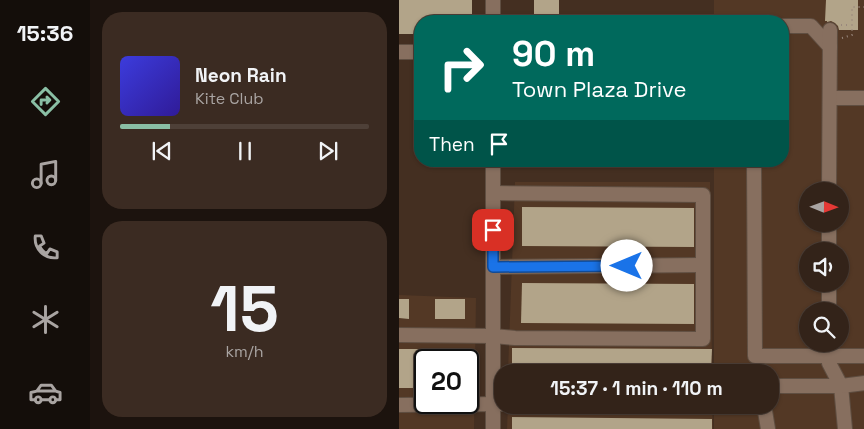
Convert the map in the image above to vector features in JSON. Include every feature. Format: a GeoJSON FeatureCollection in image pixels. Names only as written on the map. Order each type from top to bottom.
{"type":"FeatureCollection","features":[{"type":"Feature","properties":{"kind":"street"},"geometry":{"type":"LineString","coordinates":[[493,0],[493,15]]}},
{"type":"Feature","properties":{"kind":"street"},"geometry":{"type":"LineString","coordinates":[[789,26],[811,26],[830,40],[829,182]]}},
{"type":"Feature","properties":{"kind":"street"},"geometry":{"type":"LineString","coordinates":[[399,52],[414,52]]}},
{"type":"Feature","properties":{"kind":"street"},"geometry":{"type":"LineString","coordinates":[[830,98],[864,98]]}},
{"type":"Feature","properties":{"kind":"street"},"geometry":{"type":"LineString","coordinates":[[493,167],[493,336],[495,364]]}},
{"type":"Feature","properties":{"kind":"street"},"geometry":{"type":"LineString","coordinates":[[754,167],[755,356],[804,352]]}},
{"type":"Feature","properties":{"kind":"street"},"geometry":{"type":"LineString","coordinates":[[399,335],[703,339],[703,195],[493,194]]}},
{"type":"Feature","properties":{"kind":"street"},"geometry":{"type":"LineString","coordinates":[[493,267],[703,265]]}},
{"type":"Feature","properties":{"kind":"street"},"geometry":{"type":"LineString","coordinates":[[829,352],[829,363],[841,386],[845,429]]}},
{"type":"Feature","properties":{"kind":"street"},"geometry":{"type":"LineString","coordinates":[[841,352],[864,356]]}},
{"type":"Feature","properties":{"kind":"street"},"geometry":{"type":"LineString","coordinates":[[779,386],[841,386],[864,383]]}},
{"type":"Feature","properties":{"kind":"street"},"geometry":{"type":"LineString","coordinates":[[399,405],[494,404]]}},
{"type":"Feature","properties":{"kind":"street"},"geometry":{"type":"LineString","coordinates":[[493,429],[496,414]]}},
{"type":"Feature","properties":{"kind":"street"},"geometry":{"type":"LineString","coordinates":[[766,414],[768,429]]}},
{"type":"Feature","properties":{"kind":"path"},"geometry":{"type":"LineString","coordinates":[[830,40],[852,35],[852,8],[864,7]]}},
{"type":"Feature","properties":{"kind":"shaded area"},"geometry":{"type":"Polygon","coordinates":[[[714,0],[864,0],[864,429],[714,429],[714,414],[779,414],[779,364],[714,364],[714,167],[789,167],[789,15],[714,15],[714,0]]]}},
{"type":"Feature","properties":{"kind":"shaded area"},"geometry":{"type":"Polygon","coordinates":[[[515,182],[710,182],[712,364],[508,364],[515,182]]]}},
{"type":"Feature","properties":{"kind":"shaded area"},"geometry":{"type":"Polygon","coordinates":[[[399,295],[476,298],[475,349],[414,349],[414,414],[474,414],[474,429],[399,429],[399,295]]]}},
{"type":"Feature","properties":{"kind":"shaded area"},"geometry":{"type":"Polygon","coordinates":[[[508,414],[712,414],[713,429],[507,429],[508,414]]]}},
{"type":"Feature","properties":{"kind":"building"},"geometry":{"type":"Polygon","coordinates":[[[399,0],[472,0],[472,15],[414,15],[414,34],[399,34],[399,0]]]}},
{"type":"Feature","properties":{"kind":"building"},"geometry":{"type":"Polygon","coordinates":[[[534,0],[559,0],[559,15],[534,15],[534,0]]]}},
{"type":"Feature","properties":{"kind":"building"},"geometry":{"type":"Polygon","coordinates":[[[826,0],[858,0],[858,30],[839,30],[835,23],[825,21],[826,0]]]}},
{"type":"Feature","properties":{"kind":"building"},"geometry":{"type":"Polygon","coordinates":[[[522,207],[694,208],[694,247],[522,246],[522,207]]]}},
{"type":"Feature","properties":{"kind":"building"},"geometry":{"type":"Polygon","coordinates":[[[522,283],[694,284],[694,324],[521,323],[522,283]]]}},
{"type":"Feature","properties":{"kind":"building"},"geometry":{"type":"Polygon","coordinates":[[[399,299],[409,299],[409,319],[399,318],[399,299]]]}},
{"type":"Feature","properties":{"kind":"building"},"geometry":{"type":"Polygon","coordinates":[[[435,299],[465,299],[465,319],[435,319],[435,299]]]}},
{"type":"Feature","properties":{"kind":"building"},"geometry":{"type":"Polygon","coordinates":[[[512,348],[712,349],[711,364],[512,364],[512,348]]]}},
{"type":"Feature","properties":{"kind":"building"},"geometry":{"type":"Polygon","coordinates":[[[399,349],[414,349],[414,388],[399,388],[399,349]]]}},
{"type":"Feature","properties":{"kind":"building"},"geometry":{"type":"Polygon","coordinates":[[[512,417],[712,419],[712,429],[512,429],[512,417]]]}},
{"type":"Feature","properties":{"kind":"route"},"geometry":{"type":"LineString","coordinates":[[493,230],[493,267],[627,266]]}}]}
